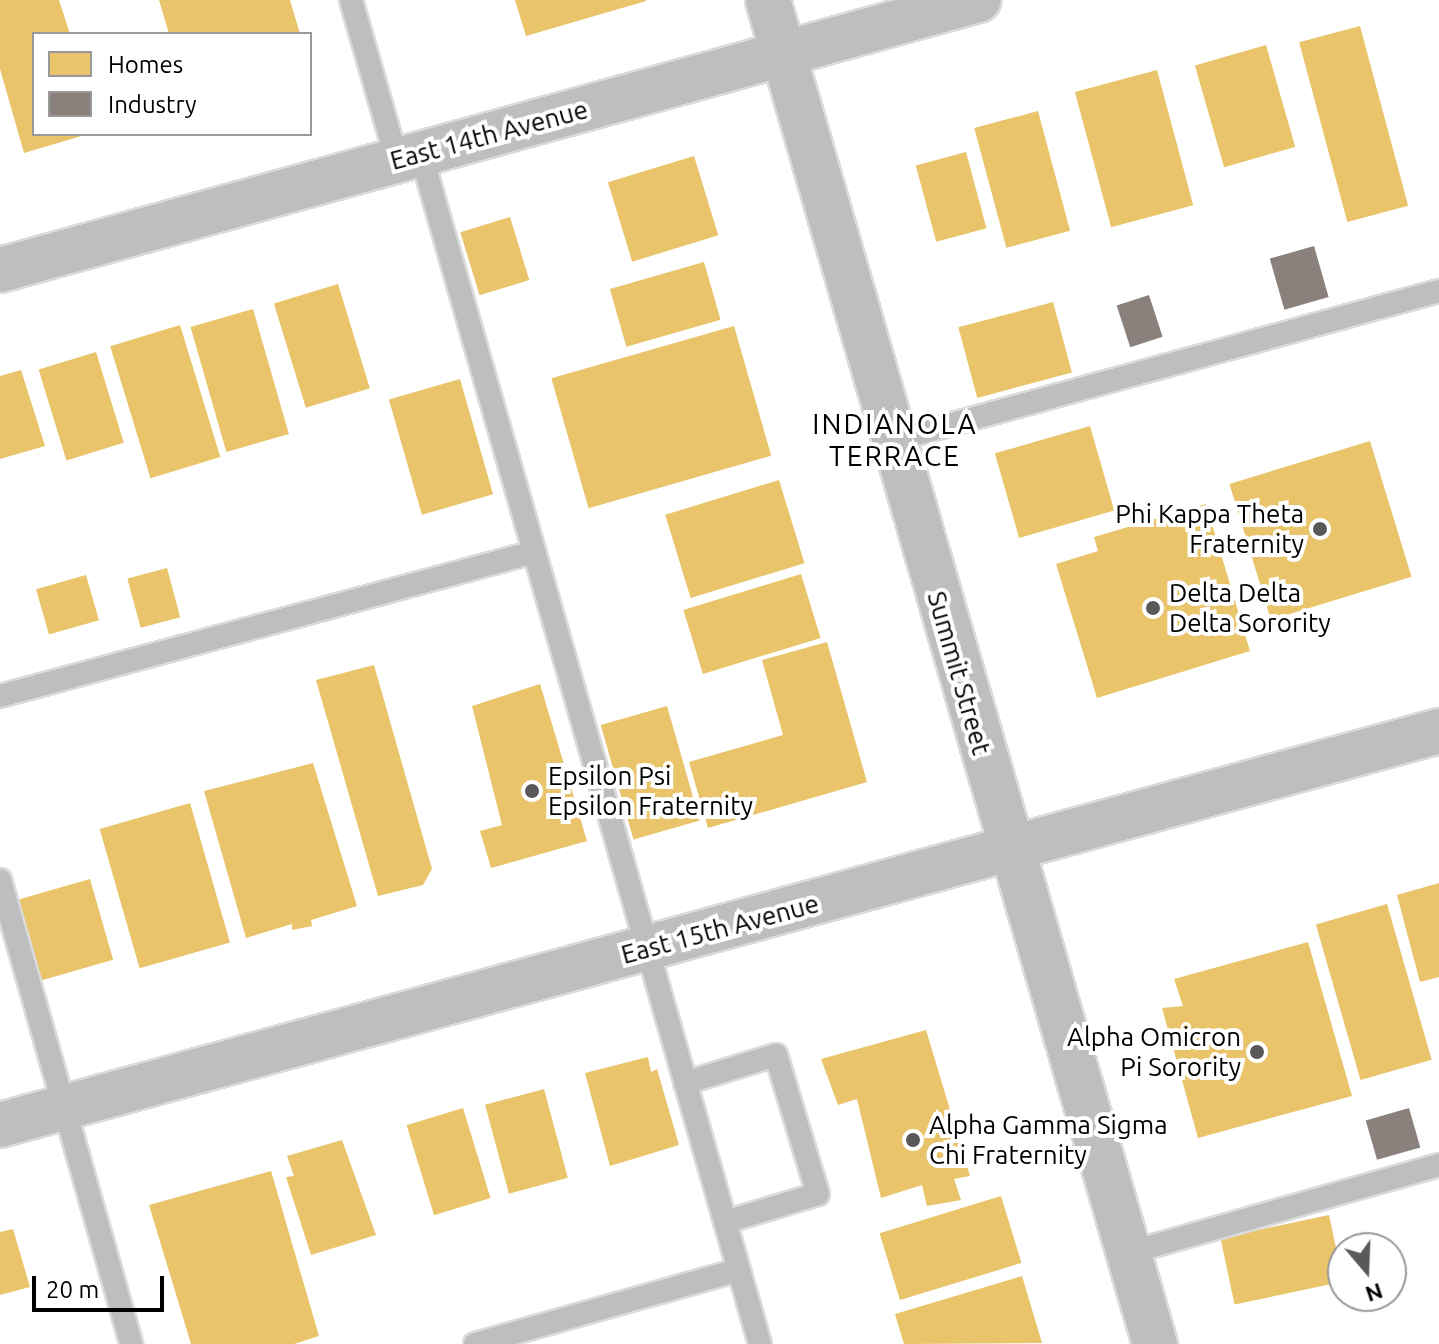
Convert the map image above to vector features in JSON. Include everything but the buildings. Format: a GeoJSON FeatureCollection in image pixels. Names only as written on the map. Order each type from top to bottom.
{"type":"FeatureCollection","features":[{"type":"Feature","properties":{"kind":"street","name":"Summit Street"},"geometry":{"type":"LineString","coordinates":[[768,0],[1155,1344]]}},
{"type":"Feature","properties":{"kind":"street","name":"East 14th Avenue"},"geometry":{"type":"LineString","coordinates":[[0,270],[978,0]]}},
{"type":"Feature","properties":{"kind":"street","name":"East 15th Avenue"},"geometry":{"type":"LineString","coordinates":[[0,1125],[1439,731]]}},
{"type":"Feature","properties":{"kind":"lane"},"geometry":{"type":"LineString","coordinates":[[351,0],[409,157],[534,552],[760,1344]]}},
{"type":"Feature","properties":{"kind":"lane"},"geometry":{"type":"LineString","coordinates":[[894,440],[1439,291]]}},
{"type":"Feature","properties":{"kind":"lane"},"geometry":{"type":"LineString","coordinates":[[0,696],[534,552]]}},
{"type":"Feature","properties":{"kind":"lane"},"geometry":{"type":"LineString","coordinates":[[0,880],[131,1344]]}},
{"type":"Feature","properties":{"kind":"lane"},"geometry":{"type":"LineString","coordinates":[[685,1083],[776,1055],[818,1194],[725,1222]]}},
{"type":"Feature","properties":{"kind":"lane"},"geometry":{"type":"LineString","coordinates":[[1128,1253],[1439,1165]]}},
{"type":"Feature","properties":{"kind":"lane"},"geometry":{"type":"LineString","coordinates":[[475,1344],[739,1270]]}},
{"type":"Feature","properties":{"kind":"place","name":"Phi Kappa Theta Fraternity"},"geometry":{"type":"Point","coordinates":[1320,529]}},
{"type":"Feature","properties":{"kind":"place","name":"Delta Delta Delta Sorority"},"geometry":{"type":"Point","coordinates":[1153,608]}},
{"type":"Feature","properties":{"kind":"place","name":"Epsilon Psi Epsilon Fraternity"},"geometry":{"type":"Point","coordinates":[532,791]}},
{"type":"Feature","properties":{"kind":"place","name":"Alpha Omicron Pi Sorority"},"geometry":{"type":"Point","coordinates":[1257,1052]}},
{"type":"Feature","properties":{"kind":"place","name":"Alpha Gamma Sigma Chi Fraternity"},"geometry":{"type":"Point","coordinates":[913,1140]}},
{"type":"Feature","properties":{"kind":"district","name":"INDIANOLA TERRACE"},"geometry":{"type":"Point","coordinates":[895,440]}}]}
